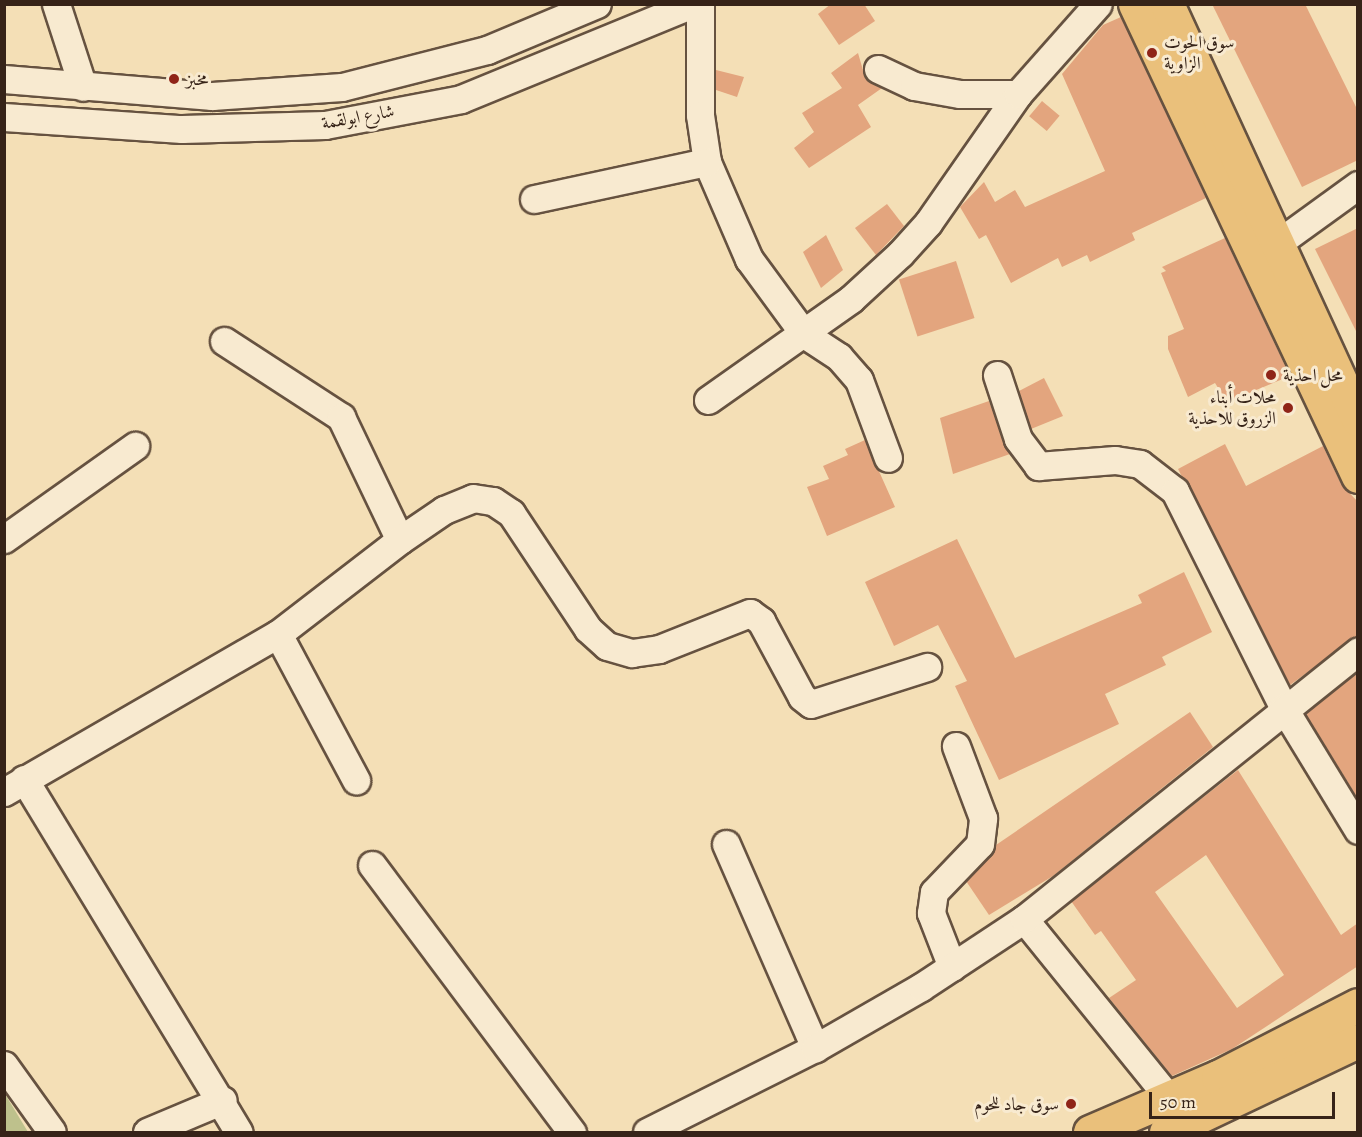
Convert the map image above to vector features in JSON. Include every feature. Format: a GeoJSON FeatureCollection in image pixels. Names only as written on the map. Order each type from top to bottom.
{"type":"FeatureCollection","features":[{"type":"Feature","properties":{"kind":"main road"},"geometry":{"type":"LineString","coordinates":[[1135,4],[1358,476]]}},
{"type":"Feature","properties":{"kind":"main road"},"geometry":{"type":"LineString","coordinates":[[1167,4],[1358,419]]}},
{"type":"Feature","properties":{"kind":"main road"},"geometry":{"type":"LineString","coordinates":[[1090,1132],[1169,1098],[1358,1005]]}},
{"type":"Feature","properties":{"kind":"main road"},"geometry":{"type":"LineString","coordinates":[[1166,1132],[1205,1126],[1358,1041]]}},
{"type":"Feature","properties":{"kind":"street"},"geometry":{"type":"LineString","coordinates":[[56,4],[83,87]]}},
{"type":"Feature","properties":{"kind":"street","name":"شارع ابولقمة"},"geometry":{"type":"LineString","coordinates":[[4,79],[212,96],[342,87],[487,50],[597,4]]}},
{"type":"Feature","properties":{"kind":"street","name":"شارع ابولقمة"},"geometry":{"type":"LineString","coordinates":[[4,117],[182,129],[325,125],[461,99],[693,4]]}},
{"type":"Feature","properties":{"kind":"street"},"geometry":{"type":"LineString","coordinates":[[700,4],[700,115],[707,162],[749,259],[804,334],[839,357],[859,380],[888,458]]}},
{"type":"Feature","properties":{"kind":"street"},"geometry":{"type":"LineString","coordinates":[[708,400],[851,299],[914,238],[1018,94],[1098,4]]}},
{"type":"Feature","properties":{"kind":"street"},"geometry":{"type":"LineString","coordinates":[[878,69],[914,86],[960,94],[1018,94]]}},
{"type":"Feature","properties":{"kind":"street"},"geometry":{"type":"LineString","coordinates":[[534,199],[707,162]]}},
{"type":"Feature","properties":{"kind":"street"},"geometry":{"type":"LineString","coordinates":[[1278,243],[1358,185]]}},
{"type":"Feature","properties":{"kind":"street"},"geometry":{"type":"LineString","coordinates":[[224,341],[341,417],[400,540]]}},
{"type":"Feature","properties":{"kind":"street"},"geometry":{"type":"LineString","coordinates":[[997,375],[1018,439],[1038,466],[1115,460],[1140,464],[1175,491],[1283,707],[1358,830]]}},
{"type":"Feature","properties":{"kind":"street"},"geometry":{"type":"LineString","coordinates":[[4,539],[135,446]]}},
{"type":"Feature","properties":{"kind":"street"},"geometry":{"type":"LineString","coordinates":[[239,1132],[223,1100],[14,785],[278,634],[400,540],[444,510],[473,498],[493,501],[512,513],[588,629],[607,646],[632,653],[659,649],[750,613],[761,621],[802,697],[811,704],[927,667]]}},
{"type":"Feature","properties":{"kind":"street"},"geometry":{"type":"LineString","coordinates":[[278,634],[356,780]]}},
{"type":"Feature","properties":{"kind":"street"},"geometry":{"type":"LineString","coordinates":[[647,1132],[814,1048],[952,967],[1024,919],[1283,707],[1358,651]]}},
{"type":"Feature","properties":{"kind":"street"},"geometry":{"type":"LineString","coordinates":[[952,967],[931,913],[934,892],[980,844],[983,818],[956,746]]}},
{"type":"Feature","properties":{"kind":"street"},"geometry":{"type":"LineString","coordinates":[[726,844],[814,1048]]}},
{"type":"Feature","properties":{"kind":"street"},"geometry":{"type":"LineString","coordinates":[[372,865],[572,1132]]}},
{"type":"Feature","properties":{"kind":"street"},"geometry":{"type":"LineString","coordinates":[[1024,919],[1169,1098]]}},
{"type":"Feature","properties":{"kind":"street"},"geometry":{"type":"LineString","coordinates":[[4,1065],[52,1132]]}},
{"type":"Feature","properties":{"kind":"street"},"geometry":{"type":"LineString","coordinates":[[147,1132],[223,1100]]}},
{"type":"Feature","properties":{"kind":"green space"},"geometry":{"type":"Polygon","coordinates":[[[5,1094],[28,1132],[5,1132],[5,1094]]]}},
{"type":"Feature","properties":{"kind":"building"},"geometry":{"type":"Polygon","coordinates":[[[831,4],[864,4],[875,21],[839,45],[818,14],[831,4]]]}},
{"type":"Feature","properties":{"kind":"building"},"geometry":{"type":"Polygon","coordinates":[[[1212,4],[1305,4],[1358,111],[1358,160],[1302,187],[1212,4]]]}},
{"type":"Feature","properties":{"kind":"building"},"geometry":{"type":"Polygon","coordinates":[[[1121,17],[1206,198],[1132,233],[1135,240],[1090,262],[1087,255],[1062,267],[1058,258],[1011,283],[986,235],[979,239],[960,207],[984,182],[995,202],[1015,190],[1025,207],[1105,171],[1062,74],[1103,25],[1121,17]]]}},
{"type":"Feature","properties":{"kind":"building"},"geometry":{"type":"Polygon","coordinates":[[[858,53],[865,77],[882,88],[858,105],[871,127],[809,168],[794,148],[814,132],[802,113],[842,88],[831,73],[858,53]]]}},
{"type":"Feature","properties":{"kind":"building"},"geometry":{"type":"Polygon","coordinates":[[[716,70],[744,77],[737,97],[716,90],[716,70]]]}},
{"type":"Feature","properties":{"kind":"building"},"geometry":{"type":"Polygon","coordinates":[[[1042,101],[1060,116],[1047,131],[1029,116],[1042,101]]]}},
{"type":"Feature","properties":{"kind":"building"},"geometry":{"type":"Polygon","coordinates":[[[887,204],[904,226],[876,255],[855,228],[887,204]]]}},
{"type":"Feature","properties":{"kind":"building"},"geometry":{"type":"Polygon","coordinates":[[[1358,228],[1358,335],[1315,249],[1358,228]]]}},
{"type":"Feature","properties":{"kind":"building"},"geometry":{"type":"Polygon","coordinates":[[[826,235],[843,270],[821,288],[803,252],[826,235]]]}},
{"type":"Feature","properties":{"kind":"building"},"geometry":{"type":"Polygon","coordinates":[[[1225,238],[1290,376],[1227,402],[1215,383],[1188,397],[1168,349],[1168,336],[1184,329],[1161,273],[1166,271],[1162,267],[1225,238]]]}},
{"type":"Feature","properties":{"kind":"building"},"geometry":{"type":"Polygon","coordinates":[[[956,261],[975,318],[917,337],[899,280],[956,261]]]}},
{"type":"Feature","properties":{"kind":"building"},"geometry":{"type":"Polygon","coordinates":[[[1044,378],[1063,416],[1031,429],[1019,391],[1044,378]]]}},
{"type":"Feature","properties":{"kind":"building"},"geometry":{"type":"Polygon","coordinates":[[[989,401],[1010,454],[953,474],[940,418],[989,401]]]}},
{"type":"Feature","properties":{"kind":"building"},"geometry":{"type":"Polygon","coordinates":[[[865,440],[895,507],[827,536],[807,487],[829,479],[823,466],[848,455],[845,449],[865,440]]]}},
{"type":"Feature","properties":{"kind":"building"},"geometry":{"type":"Polygon","coordinates":[[[1225,444],[1246,486],[1323,446],[1341,484],[1358,502],[1358,636],[1290,685],[1178,469],[1225,444]]]}},
{"type":"Feature","properties":{"kind":"building"},"geometry":{"type":"Polygon","coordinates":[[[957,539],[1015,658],[1142,603],[1138,595],[1184,572],[1212,632],[1162,657],[1166,665],[1105,694],[1119,724],[999,780],[955,686],[967,681],[938,625],[894,646],[865,582],[957,539]]]}},
{"type":"Feature","properties":{"kind":"building"},"geometry":{"type":"Polygon","coordinates":[[[1358,672],[1358,799],[1305,713],[1358,672]]]}},
{"type":"Feature","properties":{"kind":"building"},"geometry":{"type":"Polygon","coordinates":[[[1190,712],[1213,747],[1053,876],[989,915],[966,881],[996,845],[1190,712]]]}},
{"type":"Feature","properties":{"kind":"building"},"geometry":{"type":"Polygon","coordinates":[[[1238,770],[1341,935],[1358,923],[1358,966],[1232,1049],[1172,1076],[1109,998],[1136,980],[1101,931],[1095,935],[1071,901],[1238,770]],[[1206,855],[1155,892],[1237,1008],[1284,975],[1206,855]]]}},
{"type":"Feature","properties":{"kind":"place","name":"سوق الحوت الزاوية"},"geometry":{"type":"Point","coordinates":[1152,53]}},
{"type":"Feature","properties":{"kind":"place","name":"مخبز"},"geometry":{"type":"Point","coordinates":[174,79]}},
{"type":"Feature","properties":{"kind":"place","name":"محل احذية"},"geometry":{"type":"Point","coordinates":[1271,375]}},
{"type":"Feature","properties":{"kind":"place","name":"محلات أبناء الزروق للاحذية"},"geometry":{"type":"Point","coordinates":[1288,408]}},
{"type":"Feature","properties":{"kind":"place","name":"سوق جاد للحوم"},"geometry":{"type":"Point","coordinates":[1071,1104]}}]}
